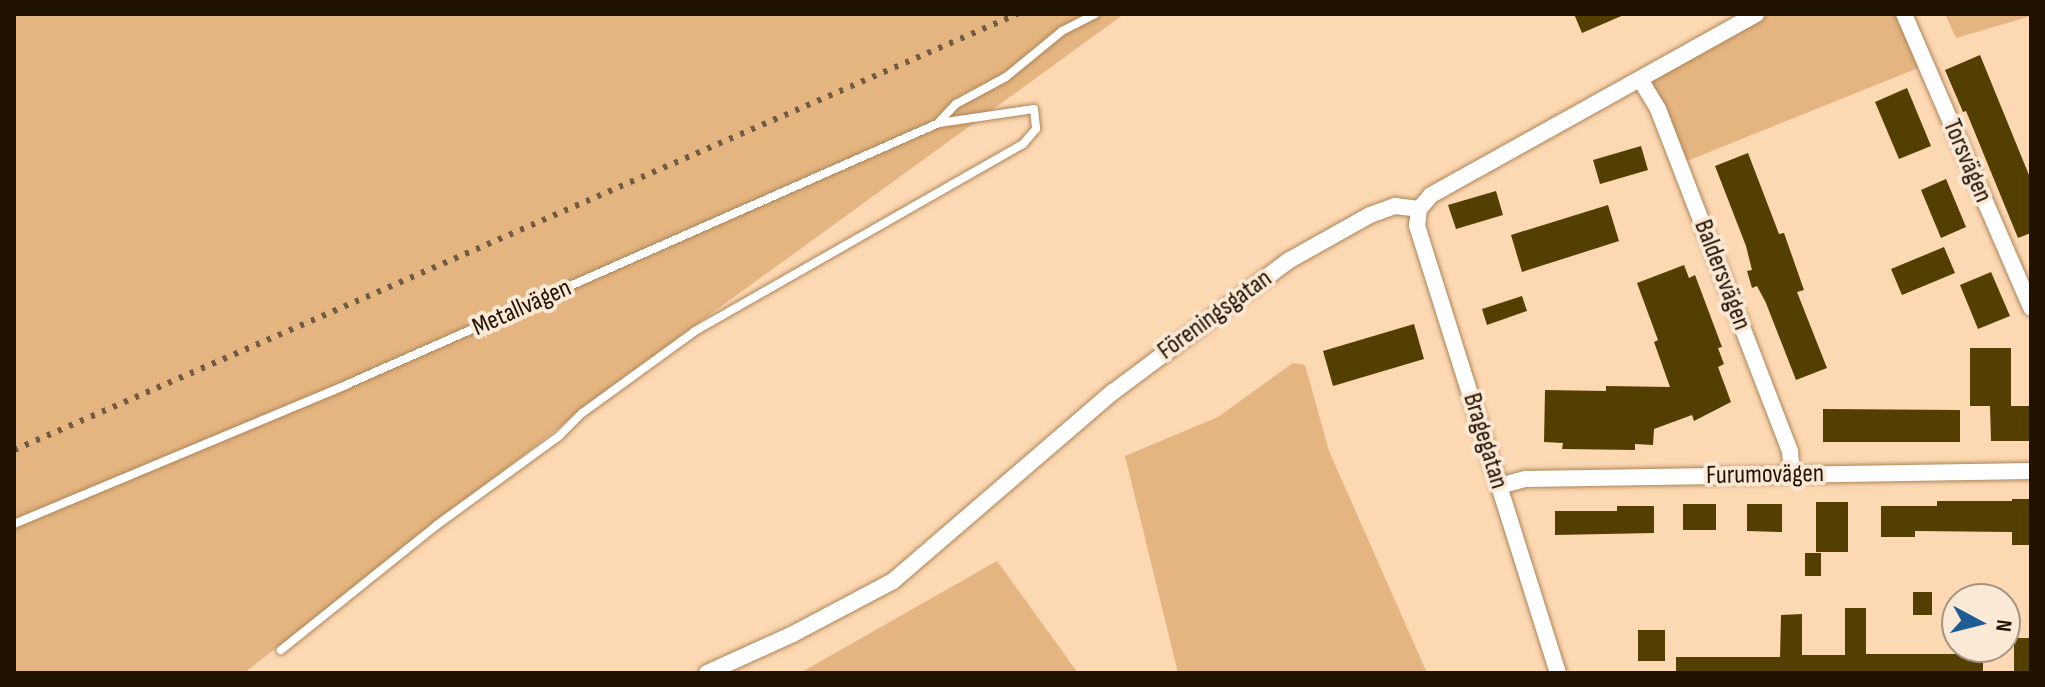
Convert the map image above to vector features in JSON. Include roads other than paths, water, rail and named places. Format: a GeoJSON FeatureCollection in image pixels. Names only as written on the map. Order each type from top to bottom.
{"type":"FeatureCollection","features":[{"type":"Feature","properties":{"kind":"street"},"geometry":{"type":"LineString","coordinates":[[1419,209],[1431,195],[1756,14]]}},
{"type":"Feature","properties":{"kind":"street","name":"Torsvägen"},"geometry":{"type":"LineString","coordinates":[[1904,14],[2031,308]]}},
{"type":"Feature","properties":{"kind":"street","name":"Baldersvägen"},"geometry":{"type":"LineString","coordinates":[[1640,79],[1658,109],[1779,422],[1790,451],[1792,475]]}},
{"type":"Feature","properties":{"kind":"street","name":"Föreningsgatan"},"geometry":{"type":"LineString","coordinates":[[707,673],[793,634],[893,581],[1113,392],[1288,261],[1370,215],[1395,206],[1419,209]]}},
{"type":"Feature","properties":{"kind":"street","name":"Bragegatan"},"geometry":{"type":"LineString","coordinates":[[1419,209],[1417,226],[1558,673]]}},
{"type":"Feature","properties":{"kind":"street","name":"Furumovägen"},"geometry":{"type":"LineString","coordinates":[[1499,486],[1526,479],[2031,471]]}},
{"type":"Feature","properties":{"kind":"lane"},"geometry":{"type":"LineString","coordinates":[[939,123],[956,104],[1006,77],[1062,31],[1095,14]]}},
{"type":"Feature","properties":{"kind":"lane","name":"Metallvägen"},"geometry":{"type":"LineString","coordinates":[[14,524],[376,371],[939,123],[1034,109],[1036,129],[1023,144],[694,332],[582,413],[559,436],[437,525],[281,650]]}},
{"type":"Feature","properties":{"kind":"railway"},"geometry":{"type":"LineString","coordinates":[[14,450],[1017,14]]}}]}
